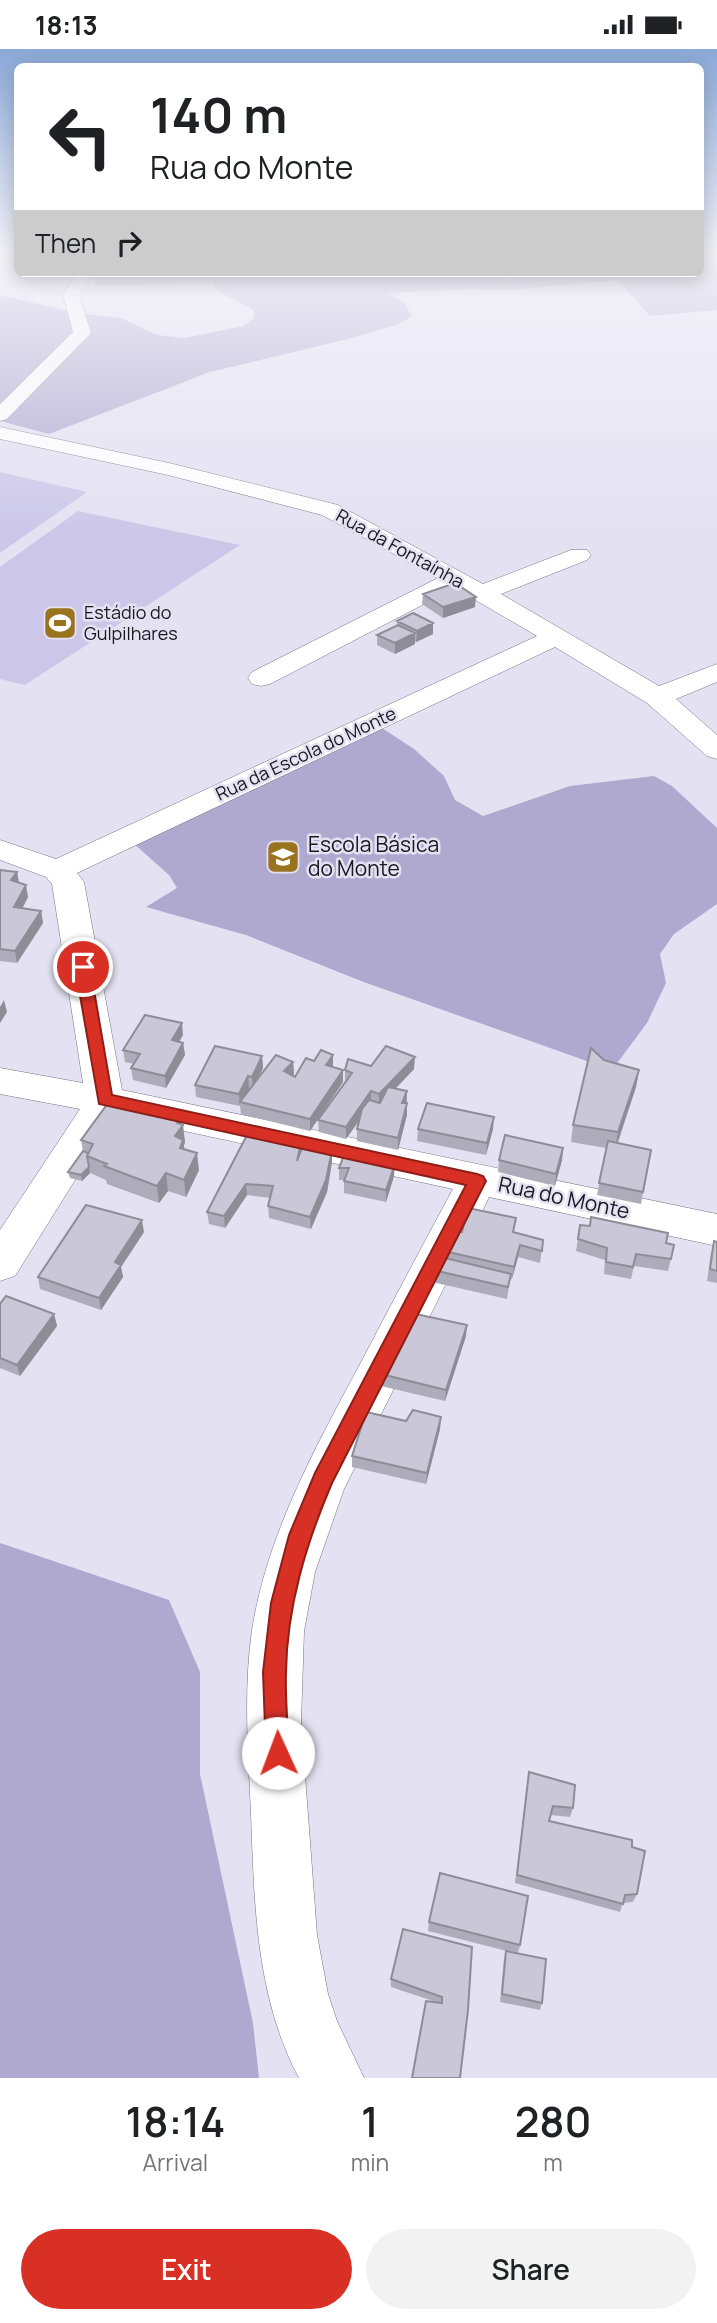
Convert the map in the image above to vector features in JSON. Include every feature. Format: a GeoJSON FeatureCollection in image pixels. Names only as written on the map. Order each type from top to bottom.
{"type":"FeatureCollection","features":[{"type":"Feature","properties":{"kind":"street"},"geometry":{"type":"LineString","coordinates":[[0,415],[68,347]]}},
{"type":"Feature","properties":{"kind":"street","name":"Rua da Fontaínha"},"geometry":{"type":"LineString","coordinates":[[0,433],[169,469],[330,510],[456,578],[657,697],[717,750]]}},
{"type":"Feature","properties":{"kind":"street"},"geometry":{"type":"LineString","coordinates":[[481,593],[579,555]]}},
{"type":"Feature","properties":{"kind":"street"},"geometry":{"type":"LineString","coordinates":[[261,678],[456,578]]}},
{"type":"Feature","properties":{"kind":"street","name":"Rua da Escola do Monte"},"geometry":{"type":"LineString","coordinates":[[57,870],[554,638]]}},
{"type":"Feature","properties":{"kind":"street"},"geometry":{"type":"LineString","coordinates":[[657,697],[717,672]]}},
{"type":"Feature","properties":{"kind":"street"},"geometry":{"type":"LineString","coordinates":[[0,849],[57,870],[68,882],[105,1100],[0,1264]]}},
{"type":"Feature","properties":{"kind":"street","name":"Rua do Monte"},"geometry":{"type":"LineString","coordinates":[[0,1080],[717,1230]]}},
{"type":"Feature","properties":{"kind":"street"},"geometry":{"type":"LineString","coordinates":[[333,2078],[321,2059],[289,1962],[284,1917],[274,1672],[282,1603],[300,1535],[323,1480],[477,1181]]}},
{"type":"Feature","properties":{"kind":"shaded area"},"geometry":{"type":"Polygon","coordinates":[[[0,347],[316,347],[210,372],[49,434],[0,421],[0,347]]]}},
{"type":"Feature","properties":{"kind":"shaded area"},"geometry":{"type":"Polygon","coordinates":[[[0,472],[87,492],[0,553],[0,472]]]}},
{"type":"Feature","properties":{"kind":"shaded area","name":"Estádio do Gulpilhares"},"geometry":{"type":"Polygon","coordinates":[[[78,511],[240,545],[25,685],[0,679],[0,567],[78,511]]]}},
{"type":"Feature","properties":{"kind":"shaded area"},"geometry":{"type":"Polygon","coordinates":[[[382,728],[414,749],[444,776],[455,800],[483,816],[570,786],[654,776],[672,786],[717,828],[717,904],[674,934],[660,954],[666,983],[647,1023],[612,1070],[361,981],[246,935],[146,907],[177,888],[169,875],[132,842],[382,728]]]}},
{"type":"Feature","properties":{"kind":"shaded area"},"geometry":{"type":"Polygon","coordinates":[[[0,1543],[169,1600],[200,1672],[200,1774],[253,2023],[259,2078],[0,2078],[0,1543]]]}},
{"type":"Feature","properties":{"kind":"building"},"geometry":{"type":"Polygon","coordinates":[[[455,583],[476,597],[443,607],[423,594],[455,583]]]}},
{"type":"Feature","properties":{"kind":"building"},"geometry":{"type":"Polygon","coordinates":[[[413,613],[433,623],[417,631],[397,621],[413,613]]]}},
{"type":"Feature","properties":{"kind":"building"},"geometry":{"type":"Polygon","coordinates":[[[398,625],[415,633],[395,643],[377,635],[398,625]]]}},
{"type":"Feature","properties":{"kind":"building"},"geometry":{"type":"Polygon","coordinates":[[[0,870],[17,872],[11,880],[26,885],[14,907],[41,911],[15,951],[0,949],[0,870]]]}},
{"type":"Feature","properties":{"kind":"building"},"geometry":{"type":"Polygon","coordinates":[[[145,1015],[182,1023],[172,1040],[183,1043],[165,1076],[131,1068],[140,1054],[123,1050],[145,1015]]]}},
{"type":"Feature","properties":{"kind":"building"},"geometry":{"type":"Polygon","coordinates":[[[215,1046],[262,1056],[252,1077],[248,1076],[239,1094],[195,1085],[215,1046]]]}},
{"type":"Feature","properties":{"kind":"building"},"geometry":{"type":"Polygon","coordinates":[[[386,1046],[415,1057],[379,1094],[371,1091],[346,1127],[318,1120],[352,1073],[345,1070],[348,1059],[371,1066],[386,1046]]]}},
{"type":"Feature","properties":{"kind":"building"},"geometry":{"type":"Polygon","coordinates":[[[591,1048],[604,1060],[639,1070],[618,1132],[573,1125],[591,1048]]]}},
{"type":"Feature","properties":{"kind":"building"},"geometry":{"type":"Polygon","coordinates":[[[321,1050],[333,1055],[326,1065],[343,1070],[310,1119],[240,1102],[276,1055],[293,1062],[284,1071],[295,1077],[306,1058],[314,1061],[321,1050]]]}},
{"type":"Feature","properties":{"kind":"building"},"geometry":{"type":"Polygon","coordinates":[[[388,1087],[407,1091],[402,1103],[407,1103],[398,1138],[357,1129],[362,1109],[369,1100],[380,1103],[388,1087]]]}},
{"type":"Feature","properties":{"kind":"building"},"geometry":{"type":"Polygon","coordinates":[[[111,1099],[180,1117],[177,1123],[183,1125],[175,1136],[183,1140],[180,1148],[197,1153],[184,1180],[166,1173],[157,1186],[104,1166],[107,1164],[87,1156],[93,1144],[81,1140],[111,1099]]]}},
{"type":"Feature","properties":{"kind":"building"},"geometry":{"type":"Polygon","coordinates":[[[427,1103],[494,1117],[487,1143],[418,1129],[427,1103]]]}},
{"type":"Feature","properties":{"kind":"building"},"geometry":{"type":"Polygon","coordinates":[[[247,1135],[300,1147],[297,1161],[304,1143],[332,1150],[326,1180],[310,1217],[268,1206],[273,1186],[246,1184],[224,1216],[207,1212],[247,1135]]]}},
{"type":"Feature","properties":{"kind":"building"},"geometry":{"type":"Polygon","coordinates":[[[505,1135],[563,1148],[556,1174],[499,1160],[505,1135]]]}},
{"type":"Feature","properties":{"kind":"building"},"geometry":{"type":"Polygon","coordinates":[[[608,1141],[651,1150],[643,1192],[599,1183],[608,1141]]]}},
{"type":"Feature","properties":{"kind":"building"},"geometry":{"type":"Polygon","coordinates":[[[83,1151],[88,1153],[89,1167],[81,1175],[68,1172],[83,1151]]]}},
{"type":"Feature","properties":{"kind":"building"},"geometry":{"type":"Polygon","coordinates":[[[345,1153],[395,1164],[386,1190],[344,1181],[349,1168],[339,1168],[345,1153]]]}},
{"type":"Feature","properties":{"kind":"building"},"geometry":{"type":"Polygon","coordinates":[[[86,1205],[142,1220],[115,1262],[121,1265],[99,1298],[38,1277],[86,1205]]]}},
{"type":"Feature","properties":{"kind":"building"},"geometry":{"type":"Polygon","coordinates":[[[468,1208],[516,1218],[513,1232],[543,1240],[542,1251],[520,1245],[514,1267],[444,1251],[454,1230],[462,1232],[468,1208]]]}},
{"type":"Feature","properties":{"kind":"building"},"geometry":{"type":"Polygon","coordinates":[[[591,1217],[668,1233],[666,1243],[674,1245],[671,1259],[636,1254],[633,1267],[606,1262],[607,1248],[578,1239],[580,1225],[590,1226],[591,1217]]]}},
{"type":"Feature","properties":{"kind":"building"},"geometry":{"type":"Polygon","coordinates":[[[714,1241],[717,1242],[717,1271],[710,1269],[714,1241]]]}},
{"type":"Feature","properties":{"kind":"building"},"geometry":{"type":"Polygon","coordinates":[[[441,1257],[511,1274],[508,1287],[433,1270],[441,1257]]]}},
{"type":"Feature","properties":{"kind":"building"},"geometry":{"type":"Polygon","coordinates":[[[6,1296],[54,1314],[17,1365],[0,1358],[0,1304],[6,1296]]]}},
{"type":"Feature","properties":{"kind":"building"},"geometry":{"type":"Polygon","coordinates":[[[411,1313],[467,1325],[446,1390],[381,1374],[411,1313]]]}},
{"type":"Feature","properties":{"kind":"building"},"geometry":{"type":"Polygon","coordinates":[[[413,1410],[441,1417],[427,1473],[352,1456],[366,1412],[406,1421],[413,1410]]]}},
{"type":"Feature","properties":{"kind":"building"},"geometry":{"type":"Polygon","coordinates":[[[529,1772],[575,1785],[573,1808],[553,1806],[549,1821],[632,1840],[632,1847],[645,1851],[637,1894],[625,1895],[623,1904],[517,1875],[529,1772]]]}},
{"type":"Feature","properties":{"kind":"building"},"geometry":{"type":"Polygon","coordinates":[[[440,1873],[528,1896],[520,1945],[429,1922],[440,1873]]]}},
{"type":"Feature","properties":{"kind":"building"},"geometry":{"type":"Polygon","coordinates":[[[403,1929],[472,1947],[460,2078],[412,2078],[426,2001],[442,2003],[442,1997],[391,1979],[403,1929]]]}},
{"type":"Feature","properties":{"kind":"building"},"geometry":{"type":"Polygon","coordinates":[[[506,1951],[546,1959],[542,2003],[502,1994],[506,1951]]]}},
{"type":"Feature","properties":{"kind":"place","name":"Estádio do Gulpilhares"},"geometry":{"type":"Point","coordinates":[60,623]}},
{"type":"Feature","properties":{"kind":"place","name":"Escola Básica do Monte"},"geometry":{"type":"Point","coordinates":[283,857]}},
{"type":"Feature","properties":{"kind":"route"},"geometry":{"type":"LineString","coordinates":[[83,967],[105,1100],[477,1181],[323,1480],[300,1535],[282,1603],[274,1672],[278,1753]]}}]}
